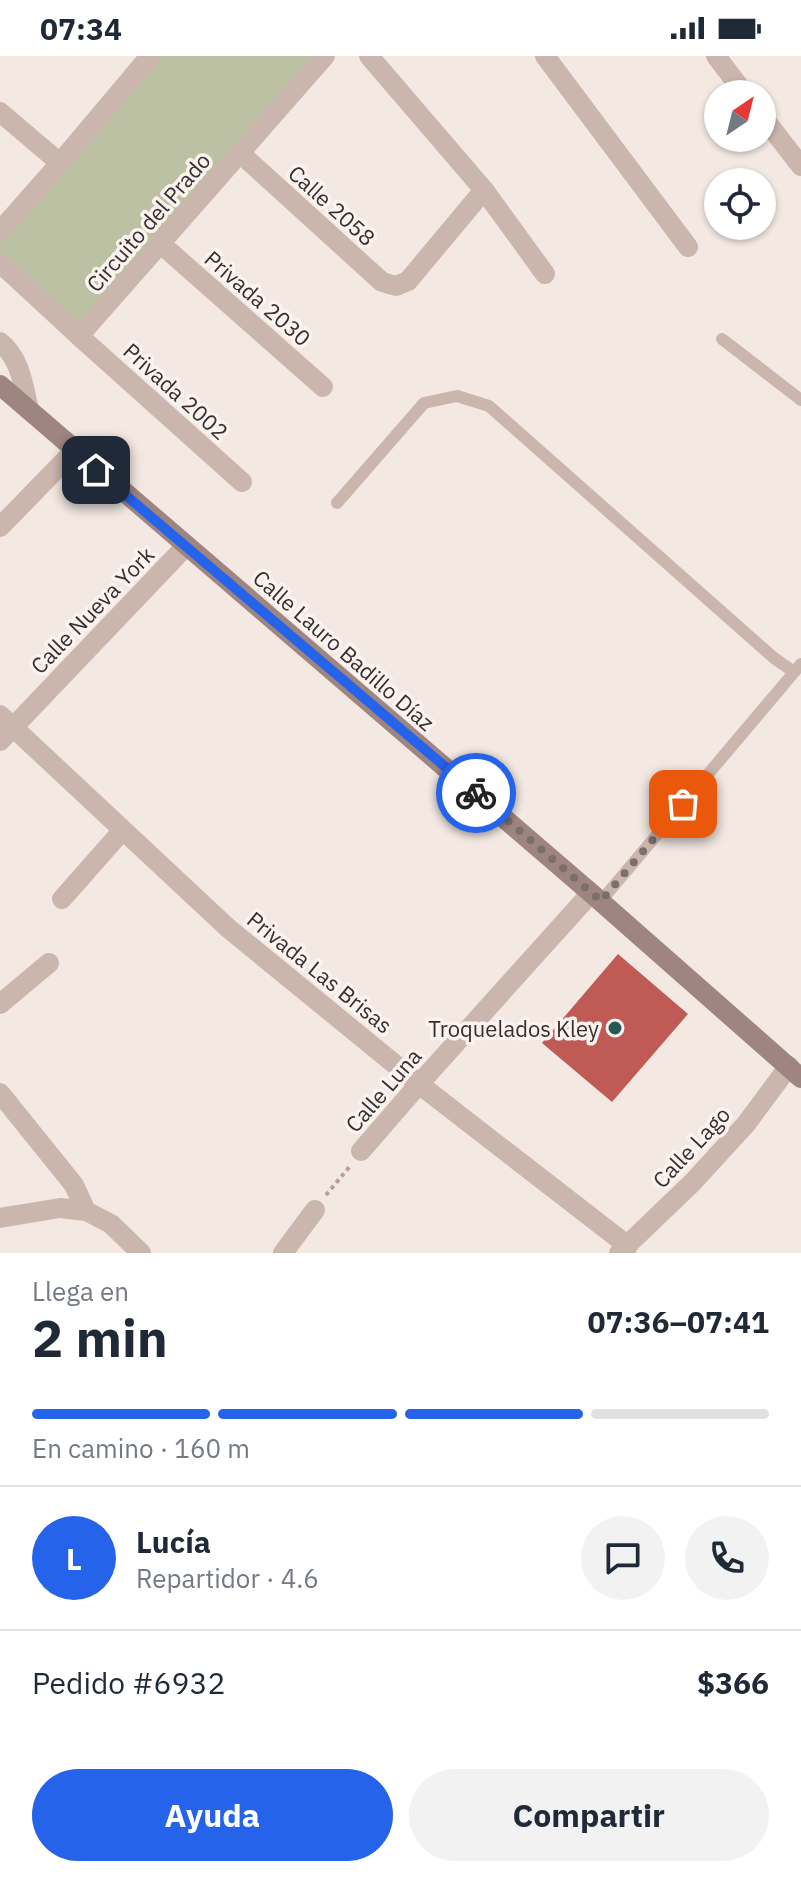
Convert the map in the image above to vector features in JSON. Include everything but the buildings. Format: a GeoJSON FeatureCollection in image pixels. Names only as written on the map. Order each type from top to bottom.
{"type":"FeatureCollection","features":[{"type":"Feature","properties":{"kind":"street","name":"Circuito del Prado"},"geometry":{"type":"LineString","coordinates":[[79,336],[325,56]]}},
{"type":"Feature","properties":{"kind":"street"},"geometry":{"type":"LineString","coordinates":[[369,56],[484,190],[545,274]]}},
{"type":"Feature","properties":{"kind":"street"},"geometry":{"type":"LineString","coordinates":[[545,56],[688,247]]}},
{"type":"Feature","properties":{"kind":"street"},"geometry":{"type":"LineString","coordinates":[[716,56],[734,80]]}},
{"type":"Feature","properties":{"kind":"street"},"geometry":{"type":"LineString","coordinates":[[0,231],[60,163],[141,59]]}},
{"type":"Feature","properties":{"kind":"street"},"geometry":{"type":"LineString","coordinates":[[0,112],[60,163]]}},
{"type":"Feature","properties":{"kind":"street"},"geometry":{"type":"LineString","coordinates":[[776,134],[801,166]]}},
{"type":"Feature","properties":{"kind":"street","name":"Calle 2058"},"geometry":{"type":"LineString","coordinates":[[240,153],[382,282],[396,286],[408,281],[484,190]]}},
{"type":"Feature","properties":{"kind":"street","name":"Privada 2030"},"geometry":{"type":"LineString","coordinates":[[161,244],[323,387]]}},
{"type":"Feature","properties":{"kind":"street"},"geometry":{"type":"LineString","coordinates":[[3,273],[79,336]]}},
{"type":"Feature","properties":{"kind":"street","name":"Privada 2002"},"geometry":{"type":"LineString","coordinates":[[79,336],[242,482]]}},
{"type":"Feature","properties":{"kind":"street"},"geometry":{"type":"LineString","coordinates":[[0,342],[19,367],[29,410]]}},
{"type":"Feature","properties":{"kind":"street","name":"Calle Lauro Badillo Díaz"},"geometry":{"type":"LineString","coordinates":[[0,385],[795,1072]]}},
{"type":"Feature","properties":{"kind":"street"},"geometry":{"type":"LineString","coordinates":[[0,527],[74,451]]}},
{"type":"Feature","properties":{"kind":"street","name":"Calle Nueva York"},"geometry":{"type":"LineString","coordinates":[[4,728],[186,546]]}},
{"type":"Feature","properties":{"kind":"street","name":"Privada Las Brisas"},"geometry":{"type":"LineString","coordinates":[[4,728],[228,928],[624,1249]]}},
{"type":"Feature","properties":{"kind":"street"},"geometry":{"type":"LineString","coordinates":[[62,899],[122,831]]}},
{"type":"Feature","properties":{"kind":"street","name":"Calle Luna"},"geometry":{"type":"LineString","coordinates":[[361,1151],[419,1084],[596,897]]}},
{"type":"Feature","properties":{"kind":"street"},"geometry":{"type":"LineString","coordinates":[[0,1004],[49,963]]}},
{"type":"Feature","properties":{"kind":"street","name":"Calle Lago"},"geometry":{"type":"LineString","coordinates":[[624,1249],[693,1182],[795,1072]]}},
{"type":"Feature","properties":{"kind":"street"},"geometry":{"type":"LineString","coordinates":[[0,1093],[74,1185],[86,1211]]}},
{"type":"Feature","properties":{"kind":"street"},"geometry":{"type":"LineString","coordinates":[[0,1218],[60,1208],[86,1211],[111,1224],[136,1251]]}},
{"type":"Feature","properties":{"kind":"street"},"geometry":{"type":"LineString","coordinates":[[283,1253],[315,1210]]}},
{"type":"Feature","properties":{"kind":"lane"},"geometry":{"type":"LineString","coordinates":[[722,339],[801,400]]}},
{"type":"Feature","properties":{"kind":"lane"},"geometry":{"type":"LineString","coordinates":[[337,503],[424,403],[457,396],[489,406],[774,658],[797,668],[596,897]]}},
{"type":"Feature","properties":{"kind":"path","name":"Calle Luna"},"geometry":{"type":"LineString","coordinates":[[315,1210],[361,1151]]}},
{"type":"Feature","properties":{"kind":"green space"},"geometry":{"type":"Polygon","coordinates":[[[157,56],[315,56],[79,328],[0,253],[0,240],[157,56]]]}},
{"type":"Feature","properties":{"kind":"way so far"},"geometry":{"type":"LineString","coordinates":[[476,793],[601,901],[683,804]]}},
{"type":"Feature","properties":{"kind":"place","name":"Troquelados Kley"},"geometry":{"type":"Point","coordinates":[615,1028]}},
{"type":"Feature","properties":{"kind":"route"},"geometry":{"type":"LineString","coordinates":[[96,470],[476,793]]}}]}
